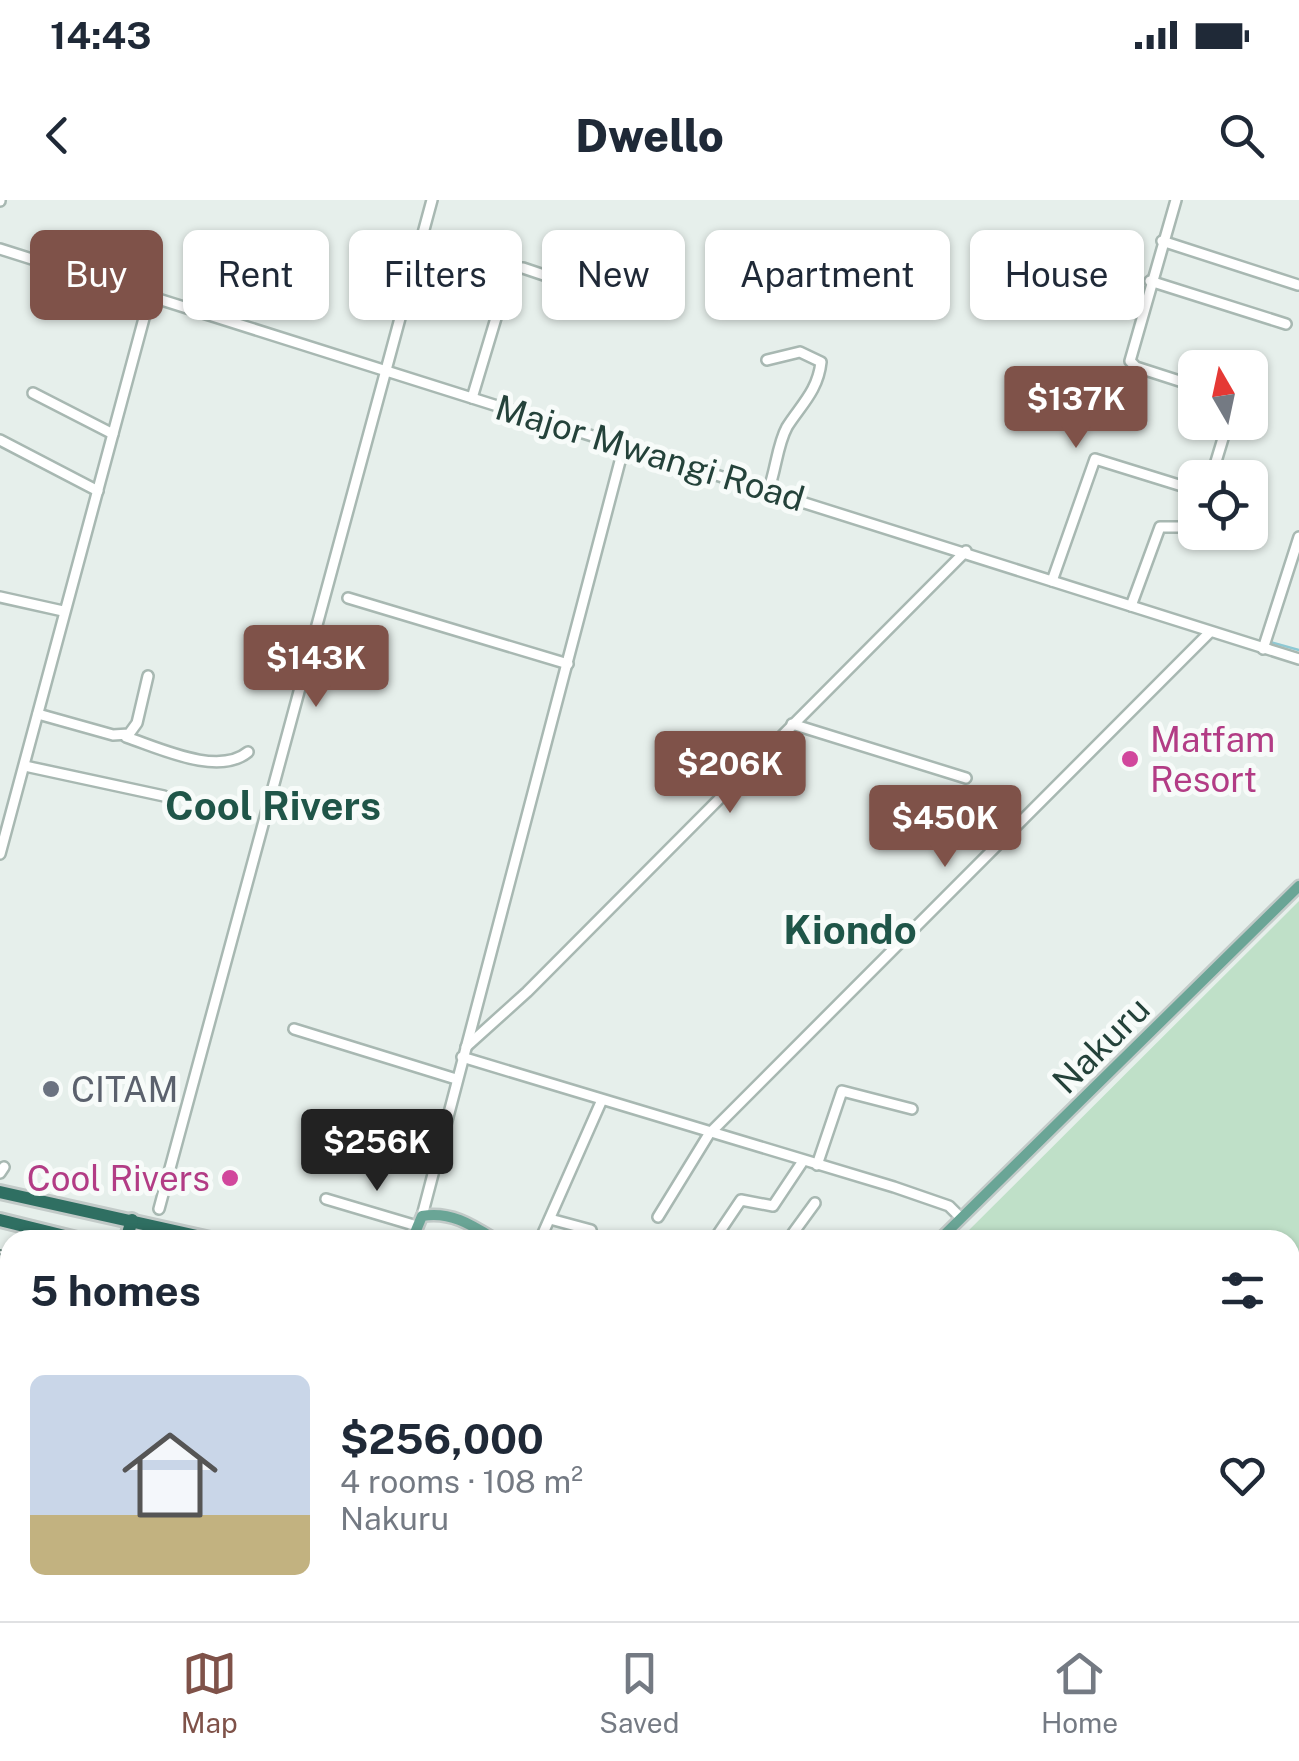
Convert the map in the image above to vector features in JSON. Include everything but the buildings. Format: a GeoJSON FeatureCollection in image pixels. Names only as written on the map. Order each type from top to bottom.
{"type":"FeatureCollection","features":[{"type":"Feature","properties":{"kind":"highway"},"geometry":{"type":"LineString","coordinates":[[0,1192],[174,1230]]}},
{"type":"Feature","properties":{"kind":"highway"},"geometry":{"type":"LineString","coordinates":[[0,1220],[40,1230]]}},
{"type":"Feature","properties":{"kind":"highway"},"geometry":{"type":"LineString","coordinates":[[129,1230],[132,1220]]}},
{"type":"Feature","properties":{"kind":"main road","name":"Nakuru"},"geometry":{"type":"LineString","coordinates":[[948,1230],[1299,886]]}},
{"type":"Feature","properties":{"kind":"main road"},"geometry":{"type":"LineString","coordinates":[[416,1230],[419,1221],[445,1214],[476,1230]]}},
{"type":"Feature","properties":{"kind":"street"},"geometry":{"type":"LineString","coordinates":[[158,1209],[280,773],[432,200]]}},
{"type":"Feature","properties":{"kind":"street"},"geometry":{"type":"LineString","coordinates":[[1176,200],[1130,361],[1136,368],[1178,381]]}},
{"type":"Feature","properties":{"kind":"street"},"geometry":{"type":"LineString","coordinates":[[1162,242],[1298,286]]}},
{"type":"Feature","properties":{"kind":"street","name":"Major Mwangi Road"},"geometry":{"type":"LineString","coordinates":[[0,248],[30,258]]}},
{"type":"Feature","properties":{"kind":"street"},"geometry":{"type":"LineString","coordinates":[[472,398],[511,268],[542,274]]}},
{"type":"Feature","properties":{"kind":"street"},"geometry":{"type":"LineString","coordinates":[[1150,281],[1286,324]]}},
{"type":"Feature","properties":{"kind":"street","name":"Major Mwangi Road"},"geometry":{"type":"LineString","coordinates":[[163,300],[1299,659]]}},
{"type":"Feature","properties":{"kind":"street"},"geometry":{"type":"LineString","coordinates":[[0,854],[144,320]]}},
{"type":"Feature","properties":{"kind":"street"},"geometry":{"type":"LineString","coordinates":[[767,360],[800,352],[821,362],[804,409],[782,438],[768,491]]}},
{"type":"Feature","properties":{"kind":"street"},"geometry":{"type":"LineString","coordinates":[[33,393],[113,434]]}},
{"type":"Feature","properties":{"kind":"street"},"geometry":{"type":"LineString","coordinates":[[0,440],[98,491]]}},
{"type":"Feature","properties":{"kind":"street"},"geometry":{"type":"LineString","coordinates":[[326,1199],[419,1221],[624,446]]}},
{"type":"Feature","properties":{"kind":"street"},"geometry":{"type":"LineString","coordinates":[[1052,582],[1095,458],[1178,485]]}},
{"type":"Feature","properties":{"kind":"street"},"geometry":{"type":"LineString","coordinates":[[1132,606],[1160,527],[1178,529]]}},
{"type":"Feature","properties":{"kind":"street"},"geometry":{"type":"LineString","coordinates":[[1263,648],[1299,537]]}},
{"type":"Feature","properties":{"kind":"street"},"geometry":{"type":"LineString","coordinates":[[463,1053],[966,551]]}},
{"type":"Feature","properties":{"kind":"street"},"geometry":{"type":"LineString","coordinates":[[0,597],[63,611]]}},
{"type":"Feature","properties":{"kind":"street"},"geometry":{"type":"LineString","coordinates":[[348,598],[568,664]]}},
{"type":"Feature","properties":{"kind":"street"},"geometry":{"type":"LineString","coordinates":[[658,1217],[709,1134],[1209,633]]}},
{"type":"Feature","properties":{"kind":"street"},"geometry":{"type":"LineString","coordinates":[[123,736],[136,723],[148,676]]}},
{"type":"Feature","properties":{"kind":"street"},"geometry":{"type":"LineString","coordinates":[[38,714],[204,760],[241,757],[248,752]]}},
{"type":"Feature","properties":{"kind":"street"},"geometry":{"type":"LineString","coordinates":[[792,724],[966,778]]}},
{"type":"Feature","properties":{"kind":"street"},"geometry":{"type":"LineString","coordinates":[[25,766],[164,796]]}},
{"type":"Feature","properties":{"kind":"street"},"geometry":{"type":"LineString","coordinates":[[294,1029],[456,1079]]}},
{"type":"Feature","properties":{"kind":"street"},"geometry":{"type":"LineString","coordinates":[[463,1053],[601,1102],[949,1206],[961,1218]]}},
{"type":"Feature","properties":{"kind":"street"},"geometry":{"type":"LineString","coordinates":[[817,1165],[842,1091],[912,1110]]}},
{"type":"Feature","properties":{"kind":"street"},"geometry":{"type":"LineString","coordinates":[[545,1230],[601,1102]]}},
{"type":"Feature","properties":{"kind":"street"},"geometry":{"type":"LineString","coordinates":[[721,1230],[741,1200],[769,1207],[776,1204],[803,1161]]}},
{"type":"Feature","properties":{"kind":"street"},"geometry":{"type":"LineString","coordinates":[[795,1230],[815,1203]]}},
{"type":"Feature","properties":{"kind":"street"},"geometry":{"type":"LineString","coordinates":[[550,1219],[591,1230]]}},
{"type":"Feature","properties":{"kind":"green space"},"geometry":{"type":"Polygon","coordinates":[[[1299,901],[1299,1230],[969,1230],[1299,901]]]}},
{"type":"Feature","properties":{"kind":"waterway"},"geometry":{"type":"LineString","coordinates":[[1270,642],[1299,650]]}},
{"type":"Feature","properties":{"kind":"place","name":"Matfam Resort"},"geometry":{"type":"Point","coordinates":[1130,759]}},
{"type":"Feature","properties":{"kind":"place","name":"CITAM"},"geometry":{"type":"Point","coordinates":[51,1089]}},
{"type":"Feature","properties":{"kind":"place","name":"Cool Rivers"},"geometry":{"type":"Point","coordinates":[230,1178]}},
{"type":"Feature","properties":{"kind":"district","name":"Cool Rivers"},"geometry":{"type":"Point","coordinates":[273,805]}},
{"type":"Feature","properties":{"kind":"district","name":"Kiondo"},"geometry":{"type":"Point","coordinates":[850,929]}}]}
